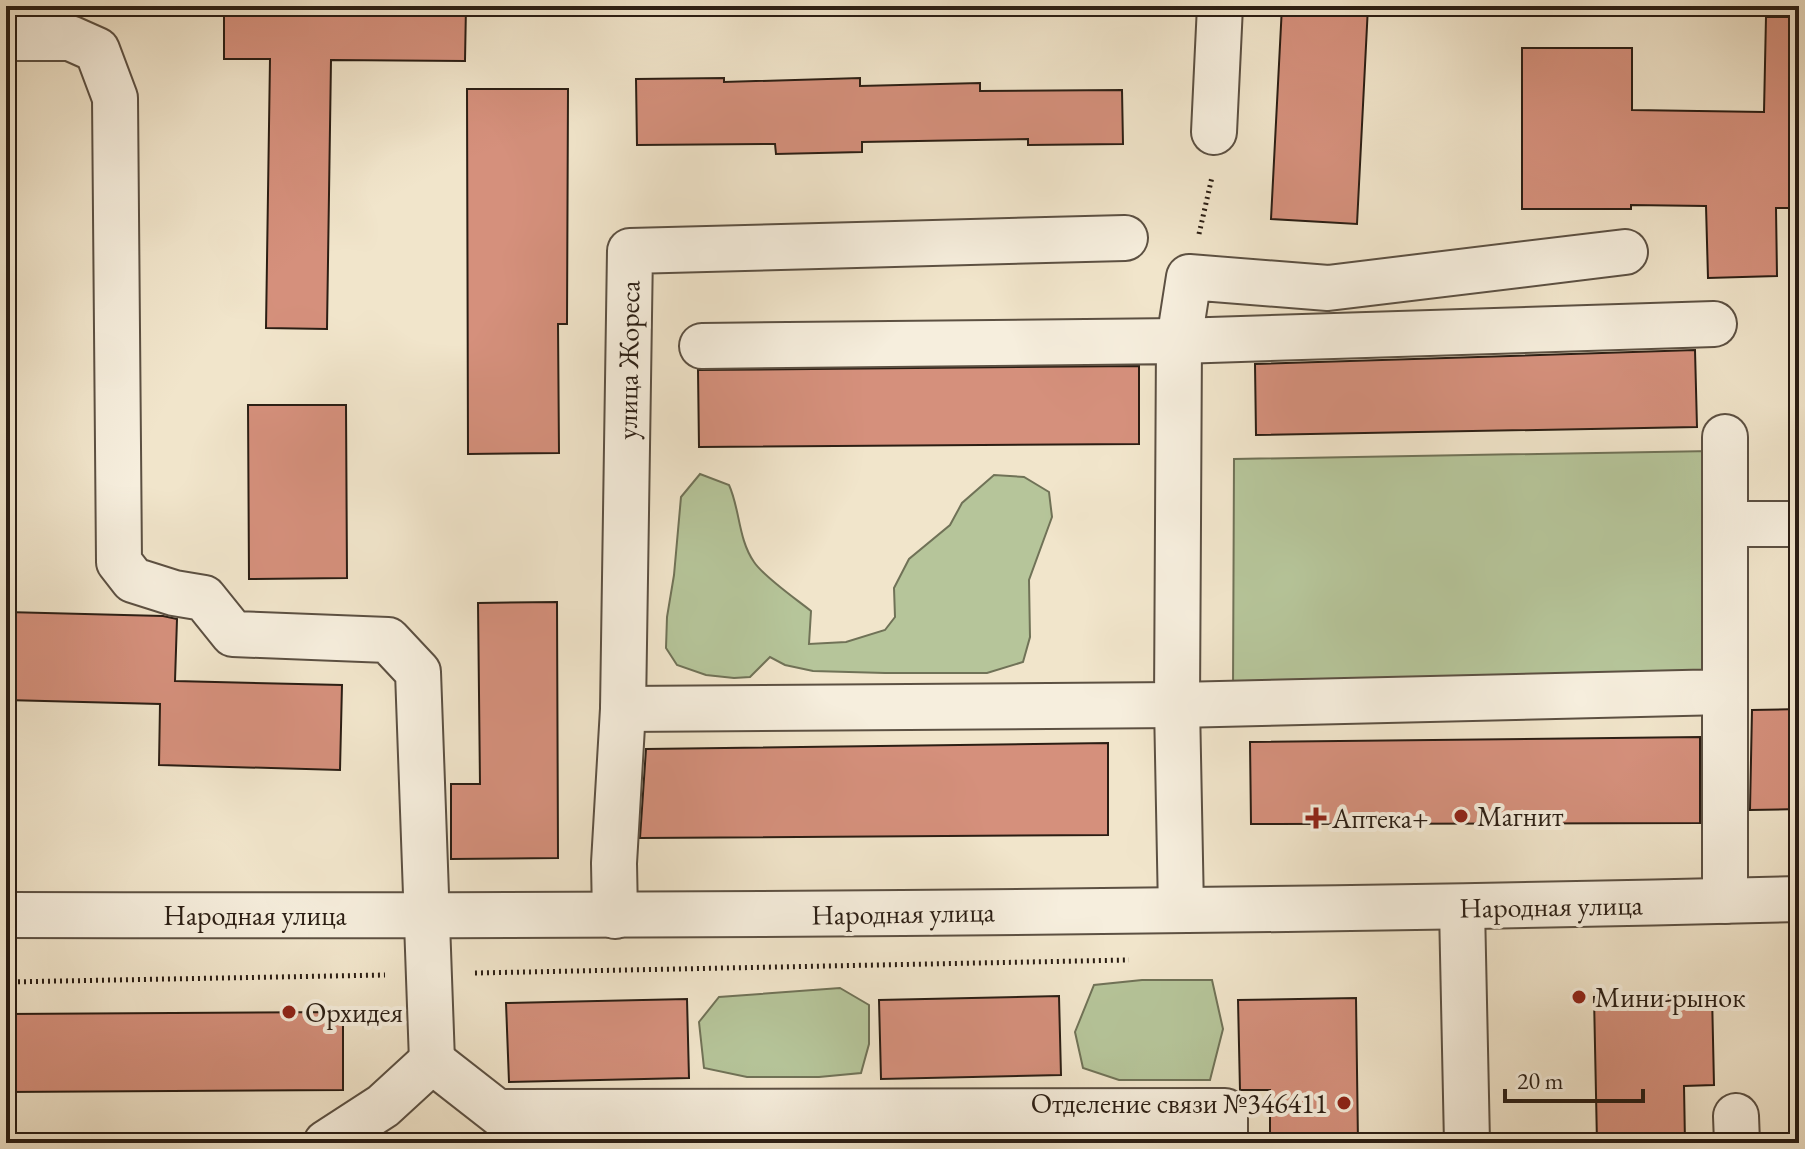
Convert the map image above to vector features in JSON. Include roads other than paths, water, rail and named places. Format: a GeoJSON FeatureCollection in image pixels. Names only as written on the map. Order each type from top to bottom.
{"type":"FeatureCollection","features":[{"type":"Feature","properties":{"kind":"street"},"geometry":{"type":"LineString","coordinates":[[1214,132],[1220,6]]}},
{"type":"Feature","properties":{"kind":"street"},"geometry":{"type":"LineString","coordinates":[[6,38],[70,38],[97,50],[115,98],[119,562],[133,580],[174,593],[204,598],[233,634],[388,640],[418,672],[432,1061]]}},
{"type":"Feature","properties":{"kind":"street","name":"улица Жореса"},"geometry":{"type":"LineString","coordinates":[[615,916],[614,863],[623,709],[630,251],[1125,238]]}},
{"type":"Feature","properties":{"kind":"street"},"geometry":{"type":"LineString","coordinates":[[1181,910],[1177,705],[1179,341],[1189,277],[1328,288],[1625,252]]}},
{"type":"Feature","properties":{"kind":"street"},"geometry":{"type":"LineString","coordinates":[[702,346],[1179,341],[1714,324]]}},
{"type":"Feature","properties":{"kind":"street"},"geometry":{"type":"LineString","coordinates":[[1725,437],[1725,901]]}},
{"type":"Feature","properties":{"kind":"street"},"geometry":{"type":"LineString","coordinates":[[1725,524],[1799,524]]}},
{"type":"Feature","properties":{"kind":"street"},"geometry":{"type":"LineString","coordinates":[[623,709],[1177,705],[1725,692]]}},
{"type":"Feature","properties":{"kind":"street","name":"Народная улица"},"geometry":{"type":"LineString","coordinates":[[6,915],[615,916],[1462,908],[1799,899]]}},
{"type":"Feature","properties":{"kind":"street"},"geometry":{"type":"LineString","coordinates":[[1462,908],[1467,1143]]}},
{"type":"Feature","properties":{"kind":"street"},"geometry":{"type":"LineString","coordinates":[[432,1061],[537,1143]]}},
{"type":"Feature","properties":{"kind":"street"},"geometry":{"type":"LineString","coordinates":[[326,1143],[383,1106],[432,1061]]}},
{"type":"Feature","properties":{"kind":"street"},"geometry":{"type":"LineString","coordinates":[[499,1112],[640,1127],[1064,1127],[1225,1111],[1225,1143]]}},
{"type":"Feature","properties":{"kind":"place","name":"Магнит"},"geometry":{"type":"Point","coordinates":[1461,816]}},
{"type":"Feature","properties":{"kind":"place","name":"Аптека+"},"geometry":{"type":"Point","coordinates":[1316,818]}},
{"type":"Feature","properties":{"kind":"place","name":"Мини-рынок"},"geometry":{"type":"Point","coordinates":[1579,997]}},
{"type":"Feature","properties":{"kind":"place","name":"Орхидея"},"geometry":{"type":"Point","coordinates":[289,1012]}},
{"type":"Feature","properties":{"kind":"place","name":"Отделение связи №346411"},"geometry":{"type":"Point","coordinates":[1344,1103]}}]}
